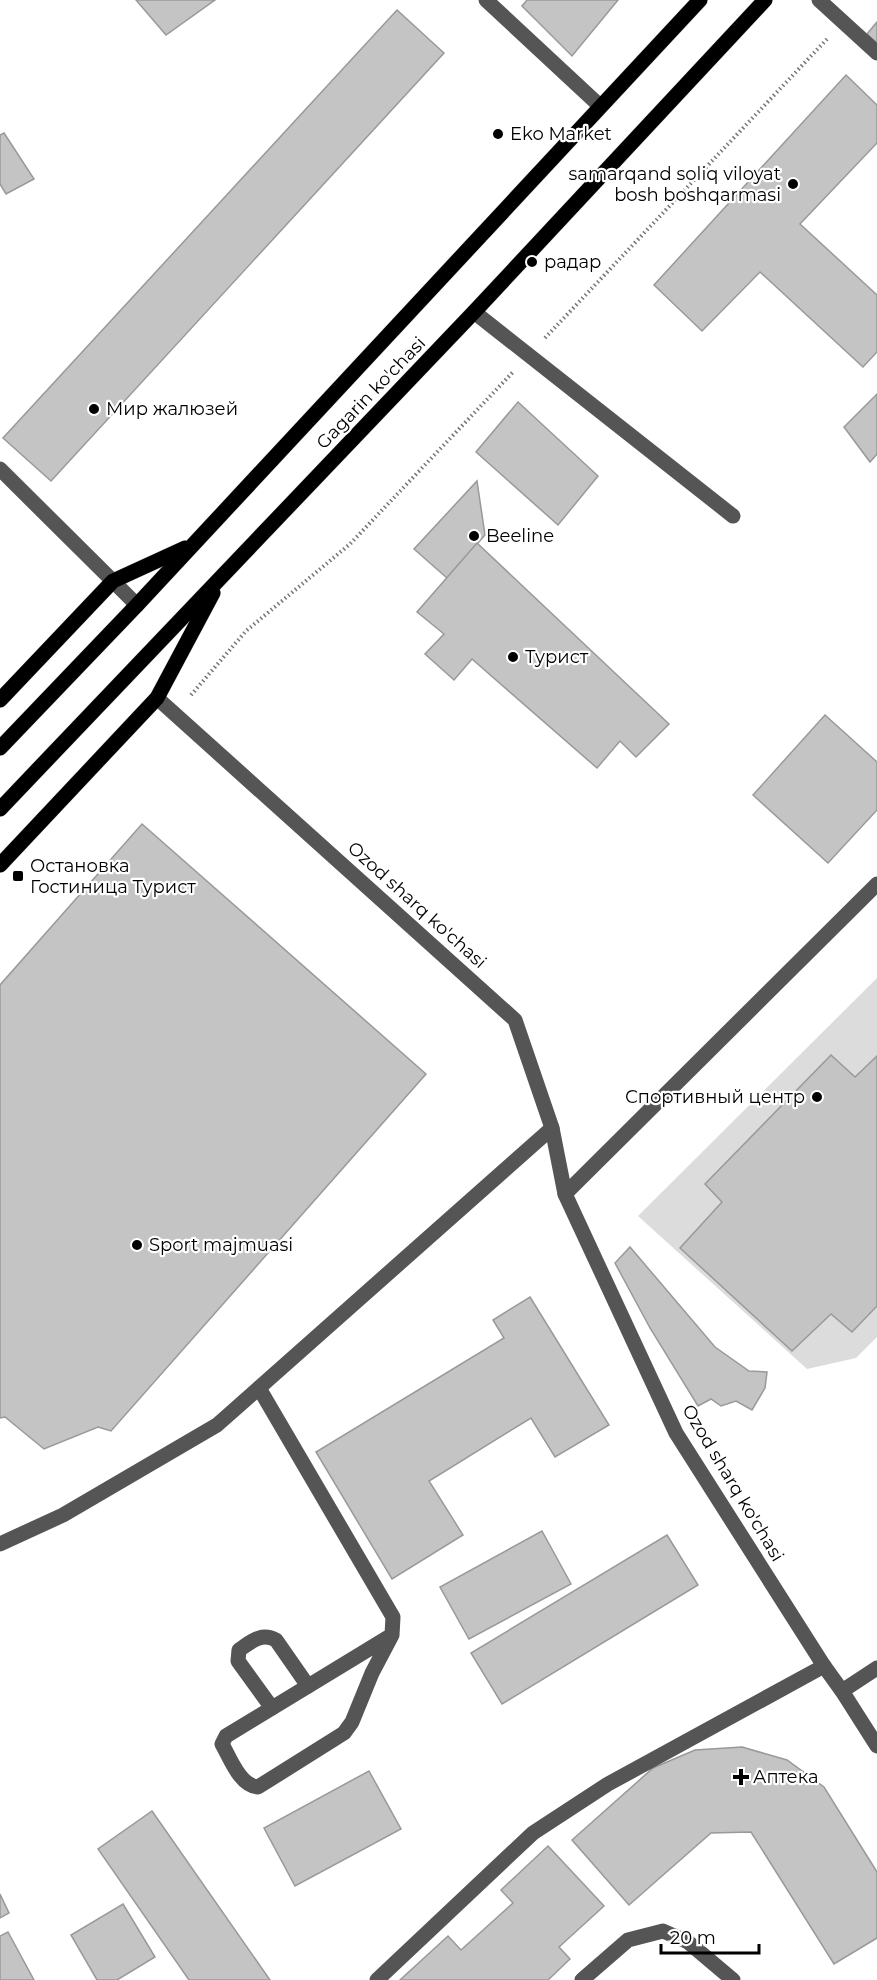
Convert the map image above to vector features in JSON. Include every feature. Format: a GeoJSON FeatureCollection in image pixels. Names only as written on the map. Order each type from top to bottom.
{"type":"FeatureCollection","features":[{"type":"Feature","properties":{"kind":"main road","name":"Gagarin ko'chasi"},"geometry":{"type":"LineString","coordinates":[[0,748],[137,605],[700,0]]}},
{"type":"Feature","properties":{"kind":"main road","name":"Gagarin ko'chasi"},"geometry":{"type":"LineString","coordinates":[[0,809],[474,312],[765,0]]}},
{"type":"Feature","properties":{"kind":"main road"},"geometry":{"type":"LineString","coordinates":[[0,700],[113,581],[193,544]]}},
{"type":"Feature","properties":{"kind":"main road"},"geometry":{"type":"LineString","coordinates":[[0,864],[157,698],[223,575]]}},
{"type":"Feature","properties":{"kind":"street"},"geometry":{"type":"LineString","coordinates":[[486,0],[600,106]]}},
{"type":"Feature","properties":{"kind":"street"},"geometry":{"type":"LineString","coordinates":[[819,0],[877,53]]}},
{"type":"Feature","properties":{"kind":"street"},"geometry":{"type":"LineString","coordinates":[[474,312],[733,516]]}},
{"type":"Feature","properties":{"kind":"street"},"geometry":{"type":"LineString","coordinates":[[0,469],[137,605]]}},
{"type":"Feature","properties":{"kind":"street","name":"Ozod sharq ko'chasi"},"geometry":{"type":"LineString","coordinates":[[157,698],[515,1020],[552,1128],[565,1194],[676,1433],[877,1746]]}},
{"type":"Feature","properties":{"kind":"street"},"geometry":{"type":"LineString","coordinates":[[565,1194],[877,884]]}},
{"type":"Feature","properties":{"kind":"street"},"geometry":{"type":"LineString","coordinates":[[0,1544],[63,1515],[217,1425],[552,1128]]}},
{"type":"Feature","properties":{"kind":"street"},"geometry":{"type":"LineString","coordinates":[[259,1388],[393,1617],[392,1635],[372,1673],[352,1722],[344,1733],[258,1787],[251,1787],[243,1780],[222,1744],[222,1740],[392,1635]]}},
{"type":"Feature","properties":{"kind":"street"},"geometry":{"type":"LineString","coordinates":[[272,1708],[238,1661],[239,1650],[257,1637],[269,1636],[276,1640],[308,1686]]}},
{"type":"Feature","properties":{"kind":"street"},"geometry":{"type":"LineString","coordinates":[[377,1980],[533,1833],[608,1784],[824,1666]]}},
{"type":"Feature","properties":{"kind":"street"},"geometry":{"type":"LineString","coordinates":[[842,1691],[877,1668]]}},
{"type":"Feature","properties":{"kind":"street"},"geometry":{"type":"LineString","coordinates":[[582,1980],[628,1940],[663,1931],[688,1942],[733,1980]]}},
{"type":"Feature","properties":{"kind":"shaded area","name":"Спортивный центр"},"geometry":{"type":"Polygon","coordinates":[[[877,978],[877,1337],[856,1358],[807,1369],[638,1216],[877,978]]]}},
{"type":"Feature","properties":{"kind":"building"},"geometry":{"type":"Polygon","coordinates":[[[136,0],[215,0],[166,35],[136,0]]]}},
{"type":"Feature","properties":{"kind":"building"},"geometry":{"type":"Polygon","coordinates":[[[527,0],[618,0],[572,56],[522,6],[527,0]]]}},
{"type":"Feature","properties":{"kind":"building"},"geometry":{"type":"Polygon","coordinates":[[[397,10],[444,53],[51,481],[3,438],[397,10]]]}},
{"type":"Feature","properties":{"kind":"building"},"geometry":{"type":"Polygon","coordinates":[[[877,22],[877,43],[867,34],[877,22]]]}},
{"type":"Feature","properties":{"kind":"building","name":"samarqand soliq viloyat bosh boshqarmasi"},"geometry":{"type":"Polygon","coordinates":[[[846,75],[877,105],[877,143],[800,224],[877,295],[877,352],[863,367],[760,272],[702,331],[654,285],[846,75]]]}},
{"type":"Feature","properties":{"kind":"building"},"geometry":{"type":"Polygon","coordinates":[[[4,133],[34,179],[6,194],[0,184],[0,135],[4,133]]]}},
{"type":"Feature","properties":{"kind":"building"},"geometry":{"type":"Polygon","coordinates":[[[877,394],[877,454],[870,462],[844,427],[877,394]]]}},
{"type":"Feature","properties":{"kind":"building"},"geometry":{"type":"Polygon","coordinates":[[[518,402],[598,476],[558,525],[476,452],[518,402]]]}},
{"type":"Feature","properties":{"kind":"building"},"geometry":{"type":"Polygon","coordinates":[[[477,481],[485,535],[447,578],[414,549],[477,481]]]}},
{"type":"Feature","properties":{"kind":"building","name":"Турист"},"geometry":{"type":"Polygon","coordinates":[[[477,543],[669,724],[636,757],[620,741],[597,768],[472,659],[454,680],[425,654],[444,634],[417,612],[477,543]]]}},
{"type":"Feature","properties":{"kind":"building"},"geometry":{"type":"Polygon","coordinates":[[[825,715],[877,762],[877,810],[828,863],[753,795],[825,715]]]}},
{"type":"Feature","properties":{"kind":"building","name":"Sport majmuasi"},"geometry":{"type":"Polygon","coordinates":[[[142,824],[426,1074],[111,1431],[98,1427],[44,1449],[5,1417],[0,1418],[0,985],[142,824]]]}},
{"type":"Feature","properties":{"kind":"building","name":"Спортивный центр"},"geometry":{"type":"Polygon","coordinates":[[[831,1055],[855,1077],[877,1056],[877,1306],[852,1332],[831,1314],[792,1351],[680,1248],[722,1202],[705,1184],[831,1055]]]}},
{"type":"Feature","properties":{"kind":"building"},"geometry":{"type":"Polygon","coordinates":[[[630,1247],[715,1347],[749,1371],[767,1372],[765,1388],[752,1410],[736,1401],[721,1406],[711,1399],[698,1406],[650,1328],[615,1263],[630,1247]]]}},
{"type":"Feature","properties":{"kind":"building"},"geometry":{"type":"Polygon","coordinates":[[[530,1297],[609,1425],[555,1457],[531,1418],[429,1481],[463,1535],[392,1579],[316,1452],[504,1338],[493,1320],[530,1297]]]}},
{"type":"Feature","properties":{"kind":"building"},"geometry":{"type":"Polygon","coordinates":[[[542,1531],[571,1584],[469,1639],[440,1587],[542,1531]]]}},
{"type":"Feature","properties":{"kind":"building"},"geometry":{"type":"Polygon","coordinates":[[[667,1535],[698,1585],[502,1704],[471,1653],[667,1535]]]}},
{"type":"Feature","properties":{"kind":"building"},"geometry":{"type":"Polygon","coordinates":[[[742,1747],[787,1760],[824,1787],[877,1872],[877,1938],[834,1964],[751,1832],[711,1833],[629,1905],[572,1840],[653,1768],[695,1750],[742,1747]]]}},
{"type":"Feature","properties":{"kind":"building"},"geometry":{"type":"Polygon","coordinates":[[[369,1771],[401,1829],[295,1886],[264,1828],[369,1771]]]}},
{"type":"Feature","properties":{"kind":"building"},"geometry":{"type":"Polygon","coordinates":[[[152,1811],[270,1980],[189,1980],[98,1849],[152,1811]]]}},
{"type":"Feature","properties":{"kind":"building"},"geometry":{"type":"Polygon","coordinates":[[[548,1846],[604,1906],[559,1947],[570,1959],[548,1980],[400,1980],[448,1936],[461,1950],[513,1903],[501,1890],[548,1846]]]}},
{"type":"Feature","properties":{"kind":"building"},"geometry":{"type":"Polygon","coordinates":[[[0,1894],[9,1913],[0,1918],[0,1894]]]}},
{"type":"Feature","properties":{"kind":"building"},"geometry":{"type":"Polygon","coordinates":[[[123,1904],[155,1957],[117,1980],[97,1980],[71,1935],[123,1904]]]}},
{"type":"Feature","properties":{"kind":"building"},"geometry":{"type":"Polygon","coordinates":[[[8,1932],[34,1980],[0,1980],[0,1936],[8,1932]]]}},
{"type":"Feature","properties":{"kind":"place","name":"Eko Market"},"geometry":{"type":"Point","coordinates":[498,134]}},
{"type":"Feature","properties":{"kind":"place","name":"samarqand soliq viloyat bosh boshqarmasi"},"geometry":{"type":"Point","coordinates":[793,184]}},
{"type":"Feature","properties":{"kind":"place","name":"радар"},"geometry":{"type":"Point","coordinates":[532,262]}},
{"type":"Feature","properties":{"kind":"place","name":"Мир жалюзей"},"geometry":{"type":"Point","coordinates":[94,409]}},
{"type":"Feature","properties":{"kind":"place","name":"Beeline"},"geometry":{"type":"Point","coordinates":[474,536]}},
{"type":"Feature","properties":{"kind":"place","name":"Турист"},"geometry":{"type":"Point","coordinates":[513,657]}},
{"type":"Feature","properties":{"kind":"place","name":"Остановка Гостиница Турист"},"geometry":{"type":"Point","coordinates":[18,876]}},
{"type":"Feature","properties":{"kind":"place","name":"Спортивный центр"},"geometry":{"type":"Point","coordinates":[817,1097]}},
{"type":"Feature","properties":{"kind":"place","name":"Sport majmuasi"},"geometry":{"type":"Point","coordinates":[137,1245]}},
{"type":"Feature","properties":{"kind":"place","name":"Аптека"},"geometry":{"type":"Point","coordinates":[741,1777]}}]}
